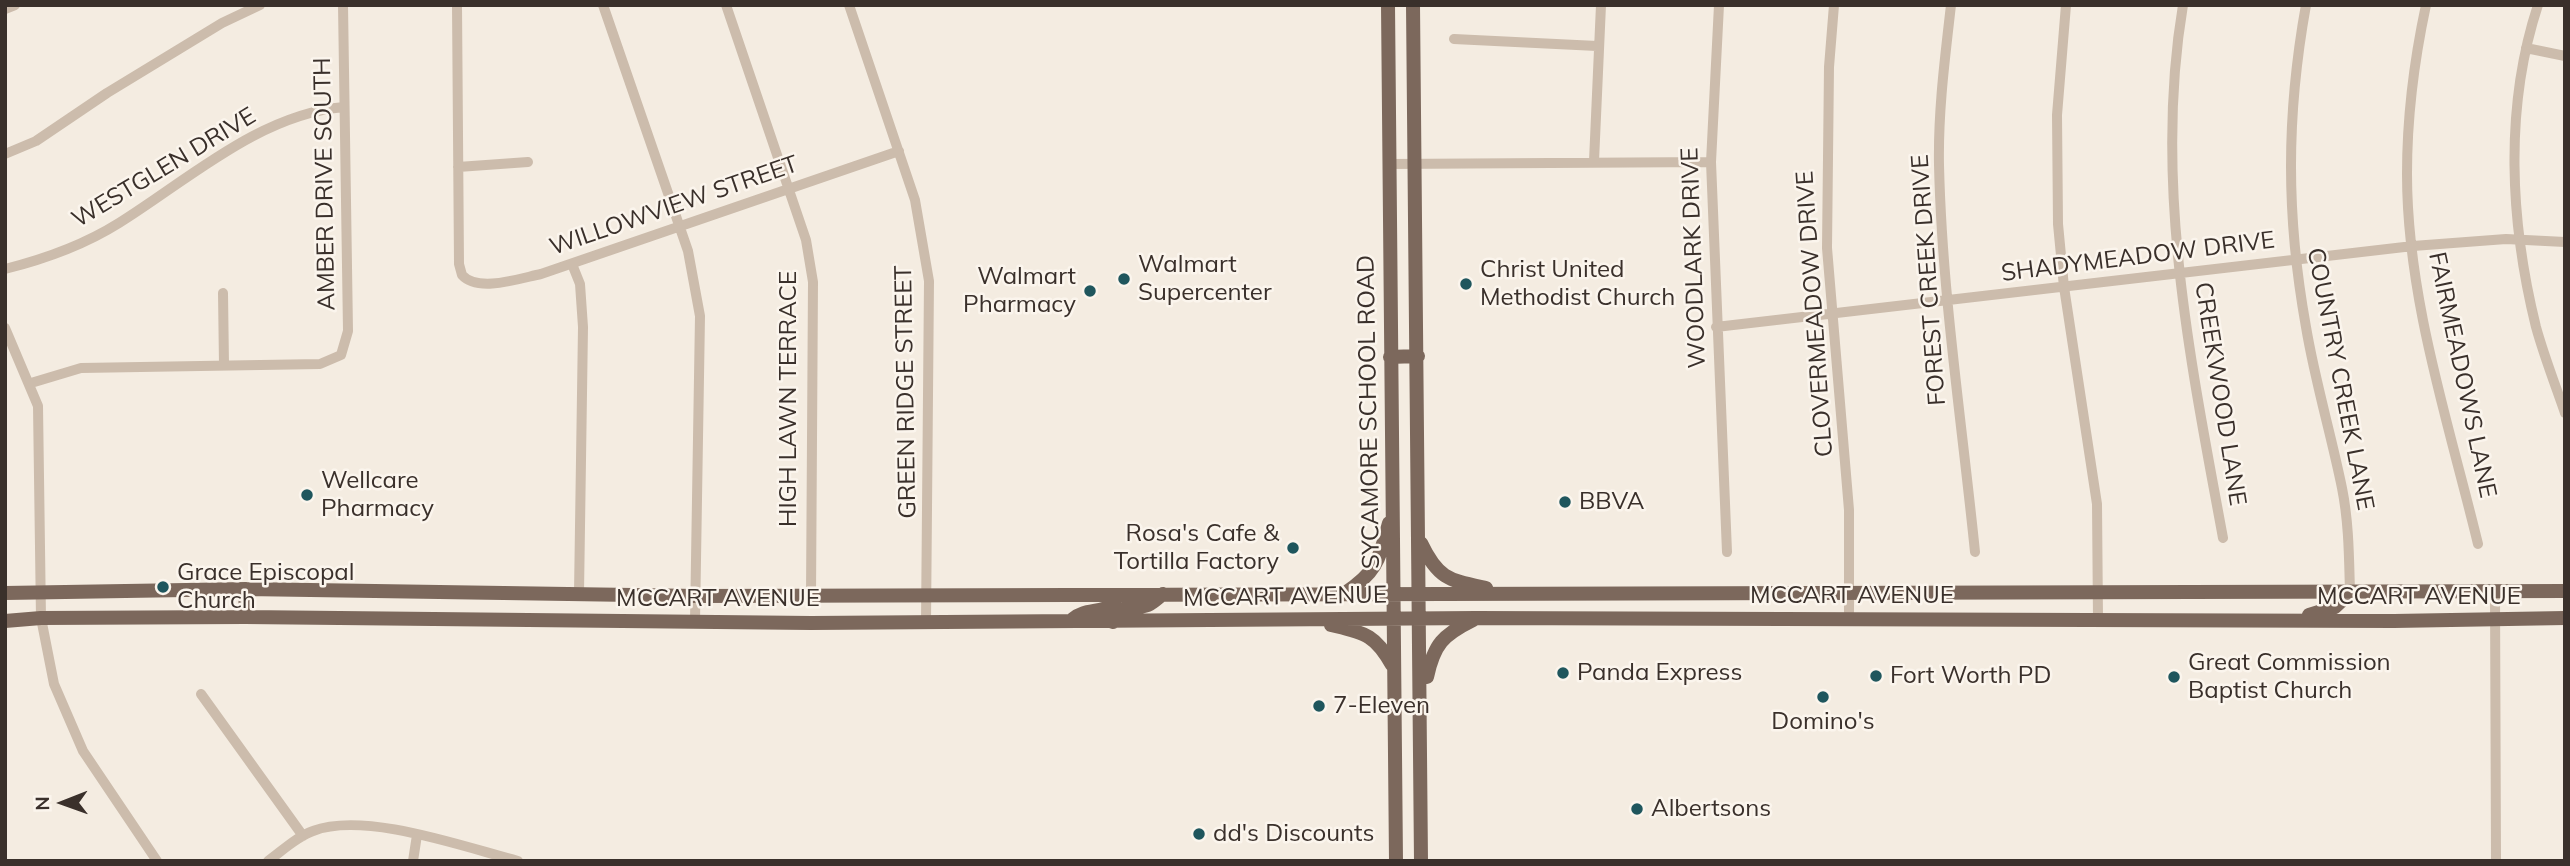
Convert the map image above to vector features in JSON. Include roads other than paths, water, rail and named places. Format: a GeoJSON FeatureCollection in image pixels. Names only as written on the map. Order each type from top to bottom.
{"type":"FeatureCollection","features":[{"type":"Feature","properties":{"kind":"main road","name":"SYCAMORE SCHOOL ROAD"},"geometry":{"type":"LineString","coordinates":[[1388,5],[1396,861]]}},
{"type":"Feature","properties":{"kind":"main road","name":"SYCAMORE SCHOOL ROAD"},"geometry":{"type":"LineString","coordinates":[[1413,5],[1421,619],[1421,861]]}},
{"type":"Feature","properties":{"kind":"main road"},"geometry":{"type":"LineString","coordinates":[[1390,357],[1418,356]]}},
{"type":"Feature","properties":{"kind":"main road"},"geometry":{"type":"LineString","coordinates":[[1345,593],[1365,580],[1380,561],[1394,508]]}},
{"type":"Feature","properties":{"kind":"main road"},"geometry":{"type":"LineString","coordinates":[[1420,539],[1429,560],[1447,579],[1518,594]]}},
{"type":"Feature","properties":{"kind":"main road","name":"MCCART AVENUE"},"geometry":{"type":"LineString","coordinates":[[5,593],[40,590],[246,589],[697,596],[2565,591]]}},
{"type":"Feature","properties":{"kind":"main road"},"geometry":{"type":"LineString","coordinates":[[245,617],[246,589]]}},
{"type":"Feature","properties":{"kind":"main road"},"geometry":{"type":"LineString","coordinates":[[2288,620],[2335,607],[2350,593],[2370,621]]}},
{"type":"Feature","properties":{"kind":"main road"},"geometry":{"type":"LineString","coordinates":[[1069,622],[1080,612],[1108,608],[1114,604],[1114,594]]}},
{"type":"Feature","properties":{"kind":"main road"},"geometry":{"type":"LineString","coordinates":[[1113,622],[1115,613],[1121,608],[1148,605],[1163,594]]}},
{"type":"Feature","properties":{"kind":"main road"},"geometry":{"type":"LineString","coordinates":[[1625,594],[1626,619]]}},
{"type":"Feature","properties":{"kind":"main road","name":"MCCART AVENUE"},"geometry":{"type":"LineString","coordinates":[[5,621],[41,618],[245,617],[1069,622],[1476,618],[2370,621],[2565,618]]}},
{"type":"Feature","properties":{"kind":"main road"},"geometry":{"type":"LineString","coordinates":[[1421,702],[1432,654],[1451,631],[1476,618]]}},
{"type":"Feature","properties":{"kind":"main road"},"geometry":{"type":"LineString","coordinates":[[1309,620],[1368,634],[1382,647],[1393,667]]}},
{"type":"Feature","properties":{"kind":"main road"},"geometry":{"type":"LineString","coordinates":[[1396,824],[1421,825]]}},
{"type":"Feature","properties":{"kind":"street"},"geometry":{"type":"LineString","coordinates":[[5,9],[15,5]]}},
{"type":"Feature","properties":{"kind":"street"},"geometry":{"type":"LineString","coordinates":[[5,154],[36,141],[107,93],[222,23],[260,5]]}},
{"type":"Feature","properties":{"kind":"street","name":"AMBER DRIVE SOUTH"},"geometry":{"type":"LineString","coordinates":[[224,365],[320,364],[337,358],[347,344],[343,5]]}},
{"type":"Feature","properties":{"kind":"street"},"geometry":{"type":"LineString","coordinates":[[457,5],[458,167],[528,162]]}},
{"type":"Feature","properties":{"kind":"street"},"geometry":{"type":"LineString","coordinates":[[603,5],[688,251],[700,316],[695,621]]}},
{"type":"Feature","properties":{"kind":"street","name":"HIGH LAWN TERRACE"},"geometry":{"type":"LineString","coordinates":[[726,5],[806,240],[814,306],[811,596]]}},
{"type":"Feature","properties":{"kind":"street","name":"GREEN RIDGE STREET"},"geometry":{"type":"LineString","coordinates":[[849,5],[899,151],[921,226],[929,281],[926,621]]}},
{"type":"Feature","properties":{"kind":"street"},"geometry":{"type":"LineString","coordinates":[[1594,161],[1597,46],[1601,5]]}},
{"type":"Feature","properties":{"kind":"street","name":"WOODLARK DRIVE"},"geometry":{"type":"LineString","coordinates":[[1719,5],[1711,162],[1727,552]]}},
{"type":"Feature","properties":{"kind":"street","name":"CLOVERMEADOW DRIVE"},"geometry":{"type":"LineString","coordinates":[[1834,5],[1829,66],[1826,178],[1833,314],[1848,497],[1849,620]]}},
{"type":"Feature","properties":{"kind":"street","name":"FOREST CREEK DRIVE"},"geometry":{"type":"LineString","coordinates":[[1951,5],[1939,163],[1949,300],[1975,552]]}},
{"type":"Feature","properties":{"kind":"street"},"geometry":{"type":"LineString","coordinates":[[2066,5],[2056,155],[2064,287],[2097,504],[2098,619]]}},
{"type":"Feature","properties":{"kind":"street","name":"CREEKWOOD LANE"},"geometry":{"type":"LineString","coordinates":[[2183,5],[2172,133],[2179,273],[2191,367],[2223,538]]}},
{"type":"Feature","properties":{"kind":"street","name":"COUNTRY CREEK LANE"},"geometry":{"type":"LineString","coordinates":[[2306,5],[2291,106],[2290,186],[2295,259],[2306,329],[2342,490],[2349,546],[2350,593]]}},
{"type":"Feature","properties":{"kind":"street","name":"FAIRMEADOWS LANE"},"geometry":{"type":"LineString","coordinates":[[2426,5],[2418,41],[2409,122],[2407,175],[2413,246],[2423,319],[2478,544]]}},
{"type":"Feature","properties":{"kind":"street"},"geometry":{"type":"LineString","coordinates":[[2538,5],[2518,88],[2515,133],[2521,240],[2536,328],[2565,413]]}},
{"type":"Feature","properties":{"kind":"street"},"geometry":{"type":"LineString","coordinates":[[1454,39],[1597,46]]}},
{"type":"Feature","properties":{"kind":"street"},"geometry":{"type":"LineString","coordinates":[[2526,48],[2565,56]]}},
{"type":"Feature","properties":{"kind":"street","name":"WESTGLEN DRIVE"},"geometry":{"type":"LineString","coordinates":[[5,269],[51,256],[117,225],[285,121],[325,109],[344,107]]}},
{"type":"Feature","properties":{"kind":"street","name":"WILLOWVIEW STREET"},"geometry":{"type":"LineString","coordinates":[[458,167],[462,275],[464,279],[480,283],[505,282],[572,264],[899,151]]}},
{"type":"Feature","properties":{"kind":"street"},"geometry":{"type":"LineString","coordinates":[[1389,164],[1711,162]]}},
{"type":"Feature","properties":{"kind":"street","name":"SHADYMEADOW DRIVE"},"geometry":{"type":"LineString","coordinates":[[1716,327],[2413,246],[2521,240],[2565,242]]}},
{"type":"Feature","properties":{"kind":"street"},"geometry":{"type":"LineString","coordinates":[[572,264],[580,284],[583,327],[579,593]]}},
{"type":"Feature","properties":{"kind":"street"},"geometry":{"type":"LineString","coordinates":[[31,383],[81,368],[224,365],[223,293]]}},
{"type":"Feature","properties":{"kind":"street"},"geometry":{"type":"LineString","coordinates":[[5,328],[31,383],[38,406],[41,618],[54,684],[83,751],[158,861]]}},
{"type":"Feature","properties":{"kind":"street"},"geometry":{"type":"LineString","coordinates":[[2495,593],[2496,861]]}},
{"type":"Feature","properties":{"kind":"street"},"geometry":{"type":"LineString","coordinates":[[201,694],[303,836]]}},
{"type":"Feature","properties":{"kind":"street"},"geometry":{"type":"LineString","coordinates":[[268,861],[303,836],[349,823],[417,835],[518,861]]}},
{"type":"Feature","properties":{"kind":"street"},"geometry":{"type":"LineString","coordinates":[[413,861],[417,835]]}},
{"type":"Feature","properties":{"kind":"place","name":"Walmart Supercenter"},"geometry":{"type":"Point","coordinates":[1124,279]}},
{"type":"Feature","properties":{"kind":"place","name":"Christ United Methodist Church"},"geometry":{"type":"Point","coordinates":[1466,284]}},
{"type":"Feature","properties":{"kind":"place","name":"Walmart Pharmacy"},"geometry":{"type":"Point","coordinates":[1090,291]}},
{"type":"Feature","properties":{"kind":"place","name":"Wellcare Pharmacy"},"geometry":{"type":"Point","coordinates":[307,495]}},
{"type":"Feature","properties":{"kind":"place","name":"BBVA"},"geometry":{"type":"Point","coordinates":[1565,502]}},
{"type":"Feature","properties":{"kind":"place","name":"Rosa's Cafe & Tortilla Factory"},"geometry":{"type":"Point","coordinates":[1293,548]}},
{"type":"Feature","properties":{"kind":"place","name":"Grace Episcopal Church"},"geometry":{"type":"Point","coordinates":[163,587]}},
{"type":"Feature","properties":{"kind":"place","name":"Panda Express"},"geometry":{"type":"Point","coordinates":[1563,673]}},
{"type":"Feature","properties":{"kind":"place","name":"Fort Worth PD"},"geometry":{"type":"Point","coordinates":[1876,676]}},
{"type":"Feature","properties":{"kind":"place","name":"Great Commission Baptist Church"},"geometry":{"type":"Point","coordinates":[2174,677]}},
{"type":"Feature","properties":{"kind":"place","name":"Domino's"},"geometry":{"type":"Point","coordinates":[1823,697]}},
{"type":"Feature","properties":{"kind":"place","name":"7-Eleven"},"geometry":{"type":"Point","coordinates":[1319,706]}},
{"type":"Feature","properties":{"kind":"place","name":"Albertsons"},"geometry":{"type":"Point","coordinates":[1637,809]}},
{"type":"Feature","properties":{"kind":"place","name":"dd's Discounts"},"geometry":{"type":"Point","coordinates":[1199,834]}}]}
